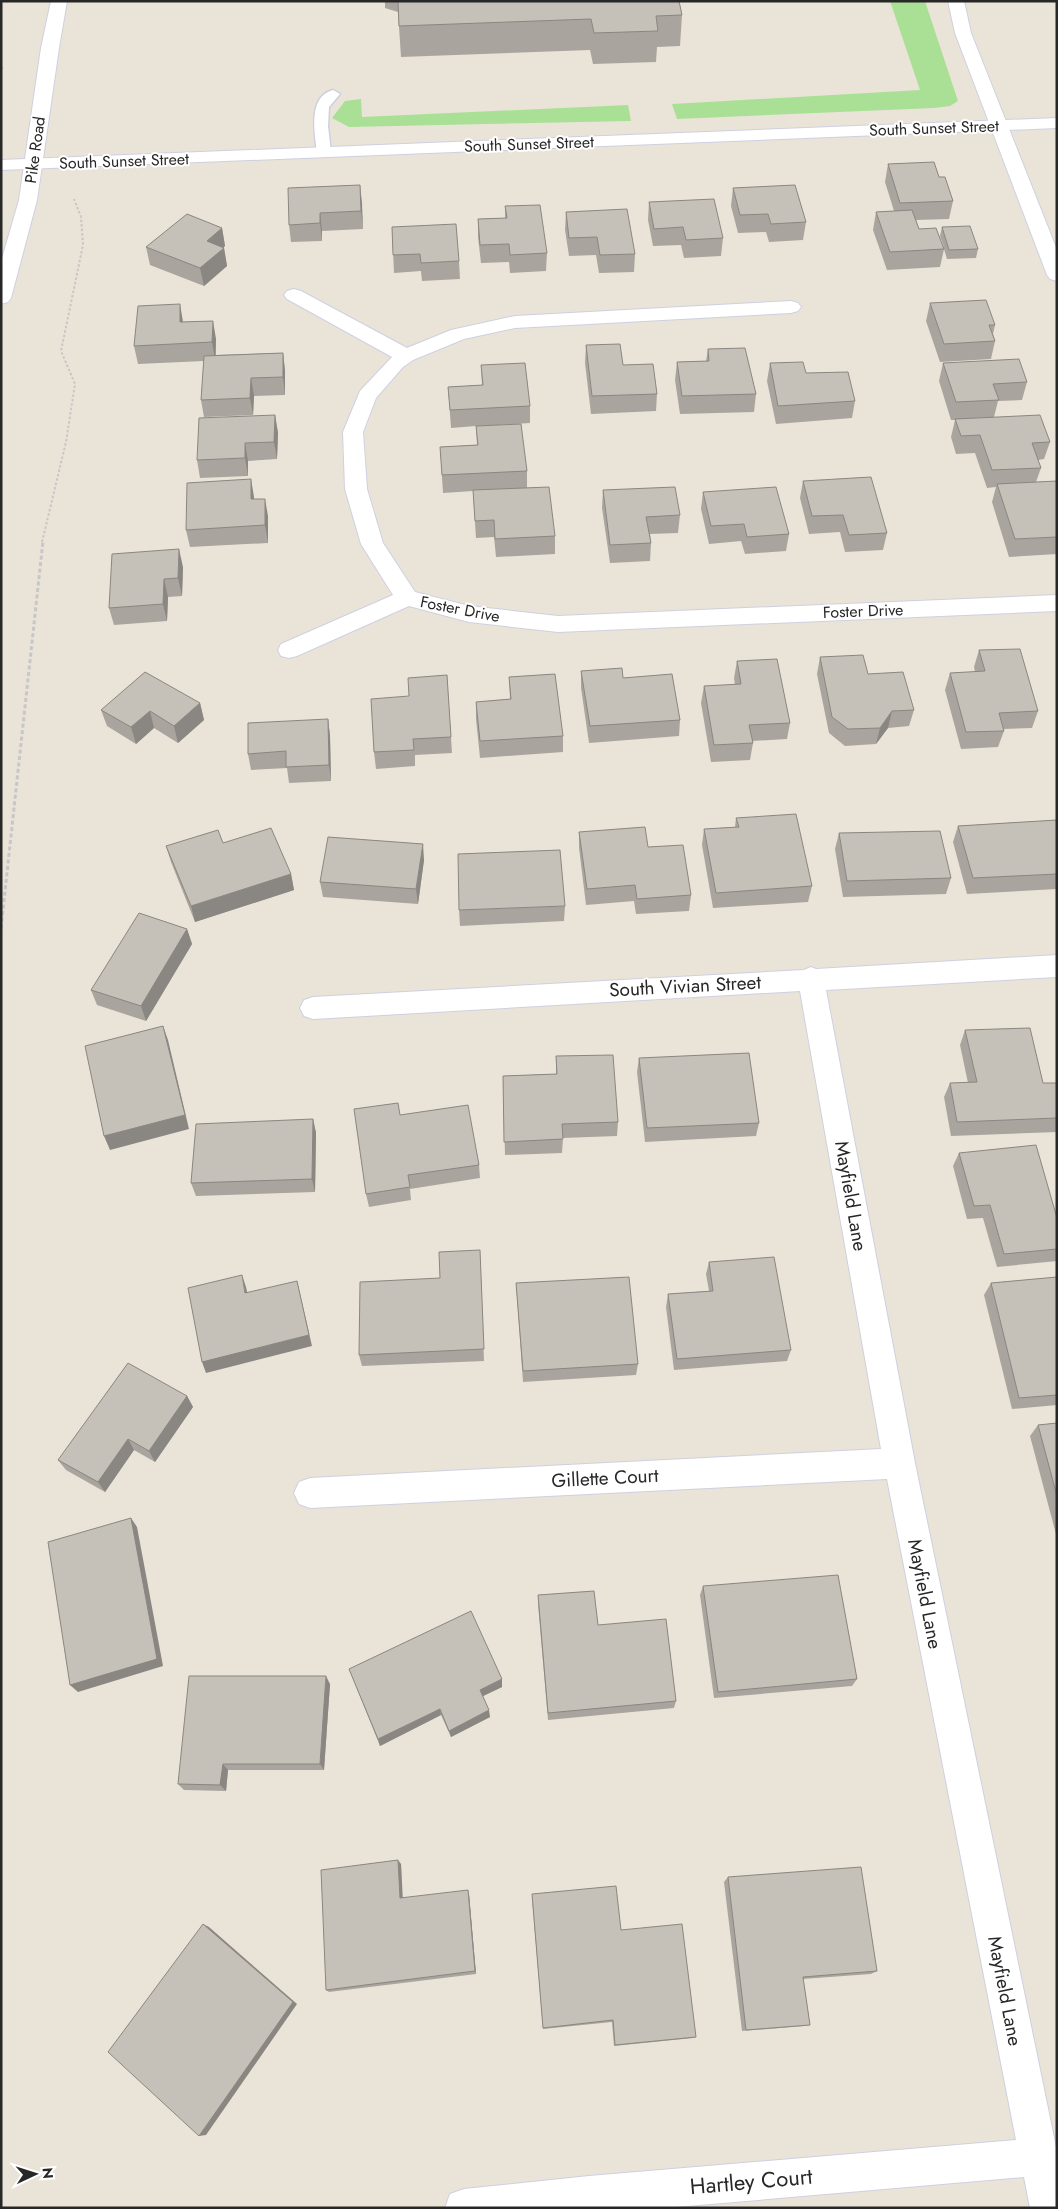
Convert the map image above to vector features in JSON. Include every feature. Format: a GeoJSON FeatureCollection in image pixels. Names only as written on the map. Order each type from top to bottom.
{"type":"FeatureCollection","features":[{"type":"Feature","properties":{"kind":"street","name":"Pike Road"},"geometry":{"type":"LineString","coordinates":[[1,298],[28,200],[32,164],[59,1]]}},
{"type":"Feature","properties":{"kind":"street"},"geometry":{"type":"LineString","coordinates":[[956,1],[962,33],[1057,274]]}},
{"type":"Feature","properties":{"kind":"street","name":"South Sunset Street"},"geometry":{"type":"LineString","coordinates":[[1,166],[1057,123]]}},
{"type":"Feature","properties":{"kind":"street"},"geometry":{"type":"LineString","coordinates":[[294,296],[406,356]]}},
{"type":"Feature","properties":{"kind":"street","name":"Foster Drive"},"geometry":{"type":"LineString","coordinates":[[791,307],[516,322],[458,334],[406,356],[396,363],[367,396],[353,432],[356,489],[372,544],[407,598],[469,614],[558,624],[1057,603]]}},
{"type":"Feature","properties":{"kind":"street"},"geometry":{"type":"LineString","coordinates":[[289,650],[407,598]]}},
{"type":"Feature","properties":{"kind":"street","name":"South Vivian Street"},"geometry":{"type":"LineString","coordinates":[[313,1008],[811,978],[1057,966]]}},
{"type":"Feature","properties":{"kind":"street","name":"Mayfield Lane"},"geometry":{"type":"LineString","coordinates":[[811,978],[899,1463],[1049,2208]]}},
{"type":"Feature","properties":{"kind":"street","name":"Gillette Court"},"geometry":{"type":"LineString","coordinates":[[310,1493],[899,1463]]}},
{"type":"Feature","properties":{"kind":"street","name":"Hartley Court"},"geometry":{"type":"LineString","coordinates":[[464,2208],[589,2195],[1038,2157]]}},
{"type":"Feature","properties":{"kind":"lane"},"geometry":{"type":"LineString","coordinates":[[324,153],[321,126],[322,106],[333,94]]}},
{"type":"Feature","properties":{"kind":"path"},"geometry":{"type":"LineString","coordinates":[[1,67],[4,70]]}},
{"type":"Feature","properties":{"kind":"path"},"geometry":{"type":"LineString","coordinates":[[1,928],[41,548],[66,442],[75,384],[61,351],[83,245],[81,217],[74,200]]}},
{"type":"Feature","properties":{"kind":"green space"},"geometry":{"type":"Polygon","coordinates":[[[890,1],[925,1],[958,101],[950,106],[677,119],[672,104],[920,90],[890,1]]]}},
{"type":"Feature","properties":{"kind":"green space"},"geometry":{"type":"Polygon","coordinates":[[[361,99],[362,117],[628,105],[631,121],[349,127],[332,118],[345,101],[361,99]]]}},
{"type":"Feature","properties":{"kind":"building"},"geometry":{"type":"Polygon","coordinates":[[[398,1],[679,1],[682,15],[656,16],[658,31],[594,33],[591,19],[399,26],[398,1]]]}},
{"type":"Feature","properties":{"kind":"building"},"geometry":{"type":"Polygon","coordinates":[[[934,162],[939,177],[945,177],[953,201],[900,203],[888,164],[934,162]]]}},
{"type":"Feature","properties":{"kind":"building"},"geometry":{"type":"Polygon","coordinates":[[[360,185],[361,211],[320,213],[320,223],[289,225],[288,188],[360,185]]]}},
{"type":"Feature","properties":{"kind":"building"},"geometry":{"type":"Polygon","coordinates":[[[795,185],[806,222],[771,224],[768,214],[740,215],[733,188],[795,185]]]}},
{"type":"Feature","properties":{"kind":"building"},"geometry":{"type":"Polygon","coordinates":[[[714,199],[723,238],[686,240],[683,227],[654,229],[649,202],[714,199]]]}},
{"type":"Feature","properties":{"kind":"building"},"geometry":{"type":"Polygon","coordinates":[[[540,205],[547,253],[510,255],[509,244],[480,245],[478,219],[507,218],[505,206],[540,205]]]}},
{"type":"Feature","properties":{"kind":"building"},"geometry":{"type":"Polygon","coordinates":[[[627,209],[635,254],[600,255],[597,237],[569,238],[566,212],[627,209]]]}},
{"type":"Feature","properties":{"kind":"building"},"geometry":{"type":"Polygon","coordinates":[[[912,210],[919,229],[936,228],[944,249],[890,252],[876,212],[912,210]]]}},
{"type":"Feature","properties":{"kind":"building"},"geometry":{"type":"Polygon","coordinates":[[[187,214],[222,228],[207,241],[224,248],[200,268],[146,247],[187,214]]]}},
{"type":"Feature","properties":{"kind":"building"},"geometry":{"type":"Polygon","coordinates":[[[456,224],[459,261],[421,263],[420,254],[393,255],[392,227],[456,224]]]}},
{"type":"Feature","properties":{"kind":"building"},"geometry":{"type":"Polygon","coordinates":[[[970,226],[978,249],[949,250],[942,227],[970,226]]]}},
{"type":"Feature","properties":{"kind":"building"},"geometry":{"type":"Polygon","coordinates":[[[986,300],[995,325],[989,325],[995,341],[944,344],[930,303],[986,300]]]}},
{"type":"Feature","properties":{"kind":"building"},"geometry":{"type":"Polygon","coordinates":[[[180,304],[180,322],[213,321],[212,342],[134,346],[138,306],[180,304]]]}},
{"type":"Feature","properties":{"kind":"building"},"geometry":{"type":"Polygon","coordinates":[[[620,344],[623,365],[653,364],[657,394],[592,396],[586,345],[620,344]]]}},
{"type":"Feature","properties":{"kind":"building"},"geometry":{"type":"Polygon","coordinates":[[[745,348],[756,394],[682,396],[677,362],[709,361],[708,349],[745,348]]]}},
{"type":"Feature","properties":{"kind":"building"},"geometry":{"type":"Polygon","coordinates":[[[283,353],[283,377],[251,378],[250,398],[201,400],[204,356],[283,353]]]}},
{"type":"Feature","properties":{"kind":"building"},"geometry":{"type":"Polygon","coordinates":[[[1019,359],[1027,382],[993,384],[999,400],[956,402],[943,363],[1019,359]]]}},
{"type":"Feature","properties":{"kind":"building"},"geometry":{"type":"Polygon","coordinates":[[[803,362],[806,373],[848,372],[855,401],[778,406],[770,363],[803,362]]]}},
{"type":"Feature","properties":{"kind":"building"},"geometry":{"type":"Polygon","coordinates":[[[525,363],[530,406],[450,410],[448,387],[483,385],[481,365],[525,363]]]}},
{"type":"Feature","properties":{"kind":"building"},"geometry":{"type":"Polygon","coordinates":[[[275,415],[274,442],[245,443],[245,458],[197,460],[199,418],[275,415]]]}},
{"type":"Feature","properties":{"kind":"building"},"geometry":{"type":"Polygon","coordinates":[[[1040,415],[1050,442],[1032,443],[1041,468],[992,470],[980,435],[961,436],[955,419],[1040,415]]]}},
{"type":"Feature","properties":{"kind":"building"},"geometry":{"type":"Polygon","coordinates":[[[521,424],[527,471],[442,475],[440,447],[478,445],[476,426],[521,424]]]}},
{"type":"Feature","properties":{"kind":"building"},"geometry":{"type":"Polygon","coordinates":[[[871,477],[887,533],[849,535],[843,515],[812,516],[803,481],[871,477]]]}},
{"type":"Feature","properties":{"kind":"building"},"geometry":{"type":"Polygon","coordinates":[[[251,479],[251,499],[265,499],[265,525],[186,530],[187,483],[251,479]]]}},
{"type":"Feature","properties":{"kind":"building"},"geometry":{"type":"Polygon","coordinates":[[[1057,481],[1057,537],[1015,539],[997,484],[1057,481]]]}},
{"type":"Feature","properties":{"kind":"building"},"geometry":{"type":"Polygon","coordinates":[[[549,487],[555,536],[495,539],[494,520],[475,521],[473,490],[549,487]]]}},
{"type":"Feature","properties":{"kind":"building"},"geometry":{"type":"Polygon","coordinates":[[[675,487],[680,515],[646,517],[651,543],[610,545],[603,490],[675,487]]]}},
{"type":"Feature","properties":{"kind":"building"},"geometry":{"type":"Polygon","coordinates":[[[776,487],[789,534],[747,537],[744,524],[711,526],[703,492],[776,487]]]}},
{"type":"Feature","properties":{"kind":"building"},"geometry":{"type":"Polygon","coordinates":[[[179,549],[178,578],[164,579],[163,604],[109,608],[112,554],[179,549]]]}},
{"type":"Feature","properties":{"kind":"building"},"geometry":{"type":"Polygon","coordinates":[[[1020,649],[1038,711],[999,713],[1004,731],[966,732],[950,673],[985,671],[979,650],[1020,649]]]}},
{"type":"Feature","properties":{"kind":"building"},"geometry":{"type":"Polygon","coordinates":[[[863,655],[868,674],[903,672],[914,710],[892,711],[880,728],[848,729],[832,717],[820,657],[863,655]]]}},
{"type":"Feature","properties":{"kind":"building"},"geometry":{"type":"Polygon","coordinates":[[[777,659],[790,723],[749,725],[753,743],[714,745],[704,686],[741,684],[737,661],[777,659]]]}},
{"type":"Feature","properties":{"kind":"building"},"geometry":{"type":"Polygon","coordinates":[[[622,668],[623,678],[672,674],[680,720],[590,726],[581,671],[622,668]]]}},
{"type":"Feature","properties":{"kind":"building"},"geometry":{"type":"Polygon","coordinates":[[[145,672],[200,703],[174,726],[150,711],[131,727],[101,710],[145,672]]]}},
{"type":"Feature","properties":{"kind":"building"},"geometry":{"type":"Polygon","coordinates":[[[555,674],[563,736],[480,741],[476,702],[511,699],[509,677],[555,674]]]}},
{"type":"Feature","properties":{"kind":"building"},"geometry":{"type":"Polygon","coordinates":[[[447,675],[451,737],[413,739],[414,750],[374,752],[371,699],[409,696],[408,678],[447,675]]]}},
{"type":"Feature","properties":{"kind":"building"},"geometry":{"type":"Polygon","coordinates":[[[328,719],[329,765],[286,767],[286,751],[248,754],[248,723],[328,719]]]}},
{"type":"Feature","properties":{"kind":"building"},"geometry":{"type":"Polygon","coordinates":[[[796,814],[812,886],[716,893],[704,829],[739,827],[736,818],[796,814]]]}},
{"type":"Feature","properties":{"kind":"building"},"geometry":{"type":"Polygon","coordinates":[[[1057,820],[1057,874],[973,878],[958,826],[1057,820]]]}},
{"type":"Feature","properties":{"kind":"building"},"geometry":{"type":"Polygon","coordinates":[[[645,827],[648,847],[683,845],[691,895],[637,899],[635,885],[587,889],[579,832],[645,827]]]}},
{"type":"Feature","properties":{"kind":"building"},"geometry":{"type":"Polygon","coordinates":[[[271,828],[291,874],[191,906],[166,846],[218,830],[223,843],[271,828]]]}},
{"type":"Feature","properties":{"kind":"building"},"geometry":{"type":"Polygon","coordinates":[[[940,831],[951,878],[847,881],[839,833],[940,831]]]}},
{"type":"Feature","properties":{"kind":"building"},"geometry":{"type":"Polygon","coordinates":[[[328,837],[423,844],[416,889],[320,882],[328,837]]]}},
{"type":"Feature","properties":{"kind":"building"},"geometry":{"type":"Polygon","coordinates":[[[560,850],[565,906],[459,910],[458,854],[560,850]]]}},
{"type":"Feature","properties":{"kind":"building"},"geometry":{"type":"Polygon","coordinates":[[[139,913],[187,929],[141,1006],[91,990],[139,913]]]}},
{"type":"Feature","properties":{"kind":"building"},"geometry":{"type":"Polygon","coordinates":[[[163,1026],[185,1115],[104,1136],[85,1046],[163,1026]]]}},
{"type":"Feature","properties":{"kind":"building"},"geometry":{"type":"Polygon","coordinates":[[[1030,1028],[1043,1083],[1057,1083],[1057,1118],[957,1122],[950,1083],[977,1082],[965,1030],[1030,1028]]]}},
{"type":"Feature","properties":{"kind":"building"},"geometry":{"type":"Polygon","coordinates":[[[749,1053],[759,1123],[647,1128],[639,1058],[749,1053]]]}},
{"type":"Feature","properties":{"kind":"building"},"geometry":{"type":"Polygon","coordinates":[[[613,1055],[618,1122],[562,1124],[563,1139],[504,1142],[503,1076],[557,1074],[556,1056],[613,1055]]]}},
{"type":"Feature","properties":{"kind":"building"},"geometry":{"type":"Polygon","coordinates":[[[398,1103],[400,1115],[468,1105],[479,1165],[408,1175],[410,1187],[366,1194],[354,1109],[398,1103]]]}},
{"type":"Feature","properties":{"kind":"building"},"geometry":{"type":"Polygon","coordinates":[[[313,1119],[312,1179],[191,1183],[196,1124],[313,1119]]]}},
{"type":"Feature","properties":{"kind":"building"},"geometry":{"type":"Polygon","coordinates":[[[1036,1145],[1057,1218],[1057,1249],[1004,1254],[990,1205],[974,1206],[959,1153],[1036,1145]]]}},
{"type":"Feature","properties":{"kind":"building"},"geometry":{"type":"Polygon","coordinates":[[[480,1250],[484,1349],[359,1355],[360,1282],[440,1278],[439,1252],[480,1250]]]}},
{"type":"Feature","properties":{"kind":"building"},"geometry":{"type":"Polygon","coordinates":[[[774,1257],[791,1350],[677,1359],[668,1294],[713,1291],[709,1262],[774,1257]]]}},
{"type":"Feature","properties":{"kind":"building"},"geometry":{"type":"Polygon","coordinates":[[[242,1275],[245,1293],[297,1281],[309,1335],[202,1362],[188,1288],[242,1275]]]}},
{"type":"Feature","properties":{"kind":"building"},"geometry":{"type":"Polygon","coordinates":[[[629,1277],[638,1364],[523,1371],[516,1283],[629,1277]]]}},
{"type":"Feature","properties":{"kind":"building"},"geometry":{"type":"Polygon","coordinates":[[[1057,1277],[1057,1395],[1019,1398],[991,1283],[1057,1277]]]}},
{"type":"Feature","properties":{"kind":"building"},"geometry":{"type":"Polygon","coordinates":[[[128,1363],[187,1396],[149,1451],[128,1439],[98,1482],[58,1460],[128,1363]]]}},
{"type":"Feature","properties":{"kind":"building"},"geometry":{"type":"Polygon","coordinates":[[[1057,1423],[1057,1496],[1038,1425],[1057,1423]]]}},
{"type":"Feature","properties":{"kind":"building"},"geometry":{"type":"Polygon","coordinates":[[[131,1518],[157,1659],[70,1685],[48,1542],[131,1518]]]}},
{"type":"Feature","properties":{"kind":"building"},"geometry":{"type":"Polygon","coordinates":[[[838,1575],[857,1679],[718,1692],[703,1586],[838,1575]]]}},
{"type":"Feature","properties":{"kind":"building"},"geometry":{"type":"Polygon","coordinates":[[[594,1591],[598,1625],[666,1619],[676,1701],[548,1713],[538,1595],[594,1591]]]}},
{"type":"Feature","properties":{"kind":"building"},"geometry":{"type":"Polygon","coordinates":[[[471,1611],[502,1679],[480,1690],[489,1710],[449,1731],[440,1709],[378,1739],[349,1669],[471,1611]]]}},
{"type":"Feature","properties":{"kind":"building"},"geometry":{"type":"Polygon","coordinates":[[[189,1676],[326,1676],[320,1764],[223,1764],[220,1785],[178,1784],[189,1676]]]}},
{"type":"Feature","properties":{"kind":"building"},"geometry":{"type":"Polygon","coordinates":[[[398,1860],[400,1898],[468,1890],[475,1971],[326,1990],[321,1870],[398,1860]]]}},
{"type":"Feature","properties":{"kind":"building"},"geometry":{"type":"Polygon","coordinates":[[[861,1867],[877,1971],[803,1977],[810,2025],[746,2030],[728,1877],[861,1867]]]}},
{"type":"Feature","properties":{"kind":"building"},"geometry":{"type":"Polygon","coordinates":[[[616,1886],[621,1930],[682,1924],[696,2037],[615,2045],[613,2020],[543,2028],[532,1894],[616,1886]]]}},
{"type":"Feature","properties":{"kind":"building"},"geometry":{"type":"Polygon","coordinates":[[[203,1924],[293,2002],[199,2136],[108,2052],[203,1924]]]}}]}
